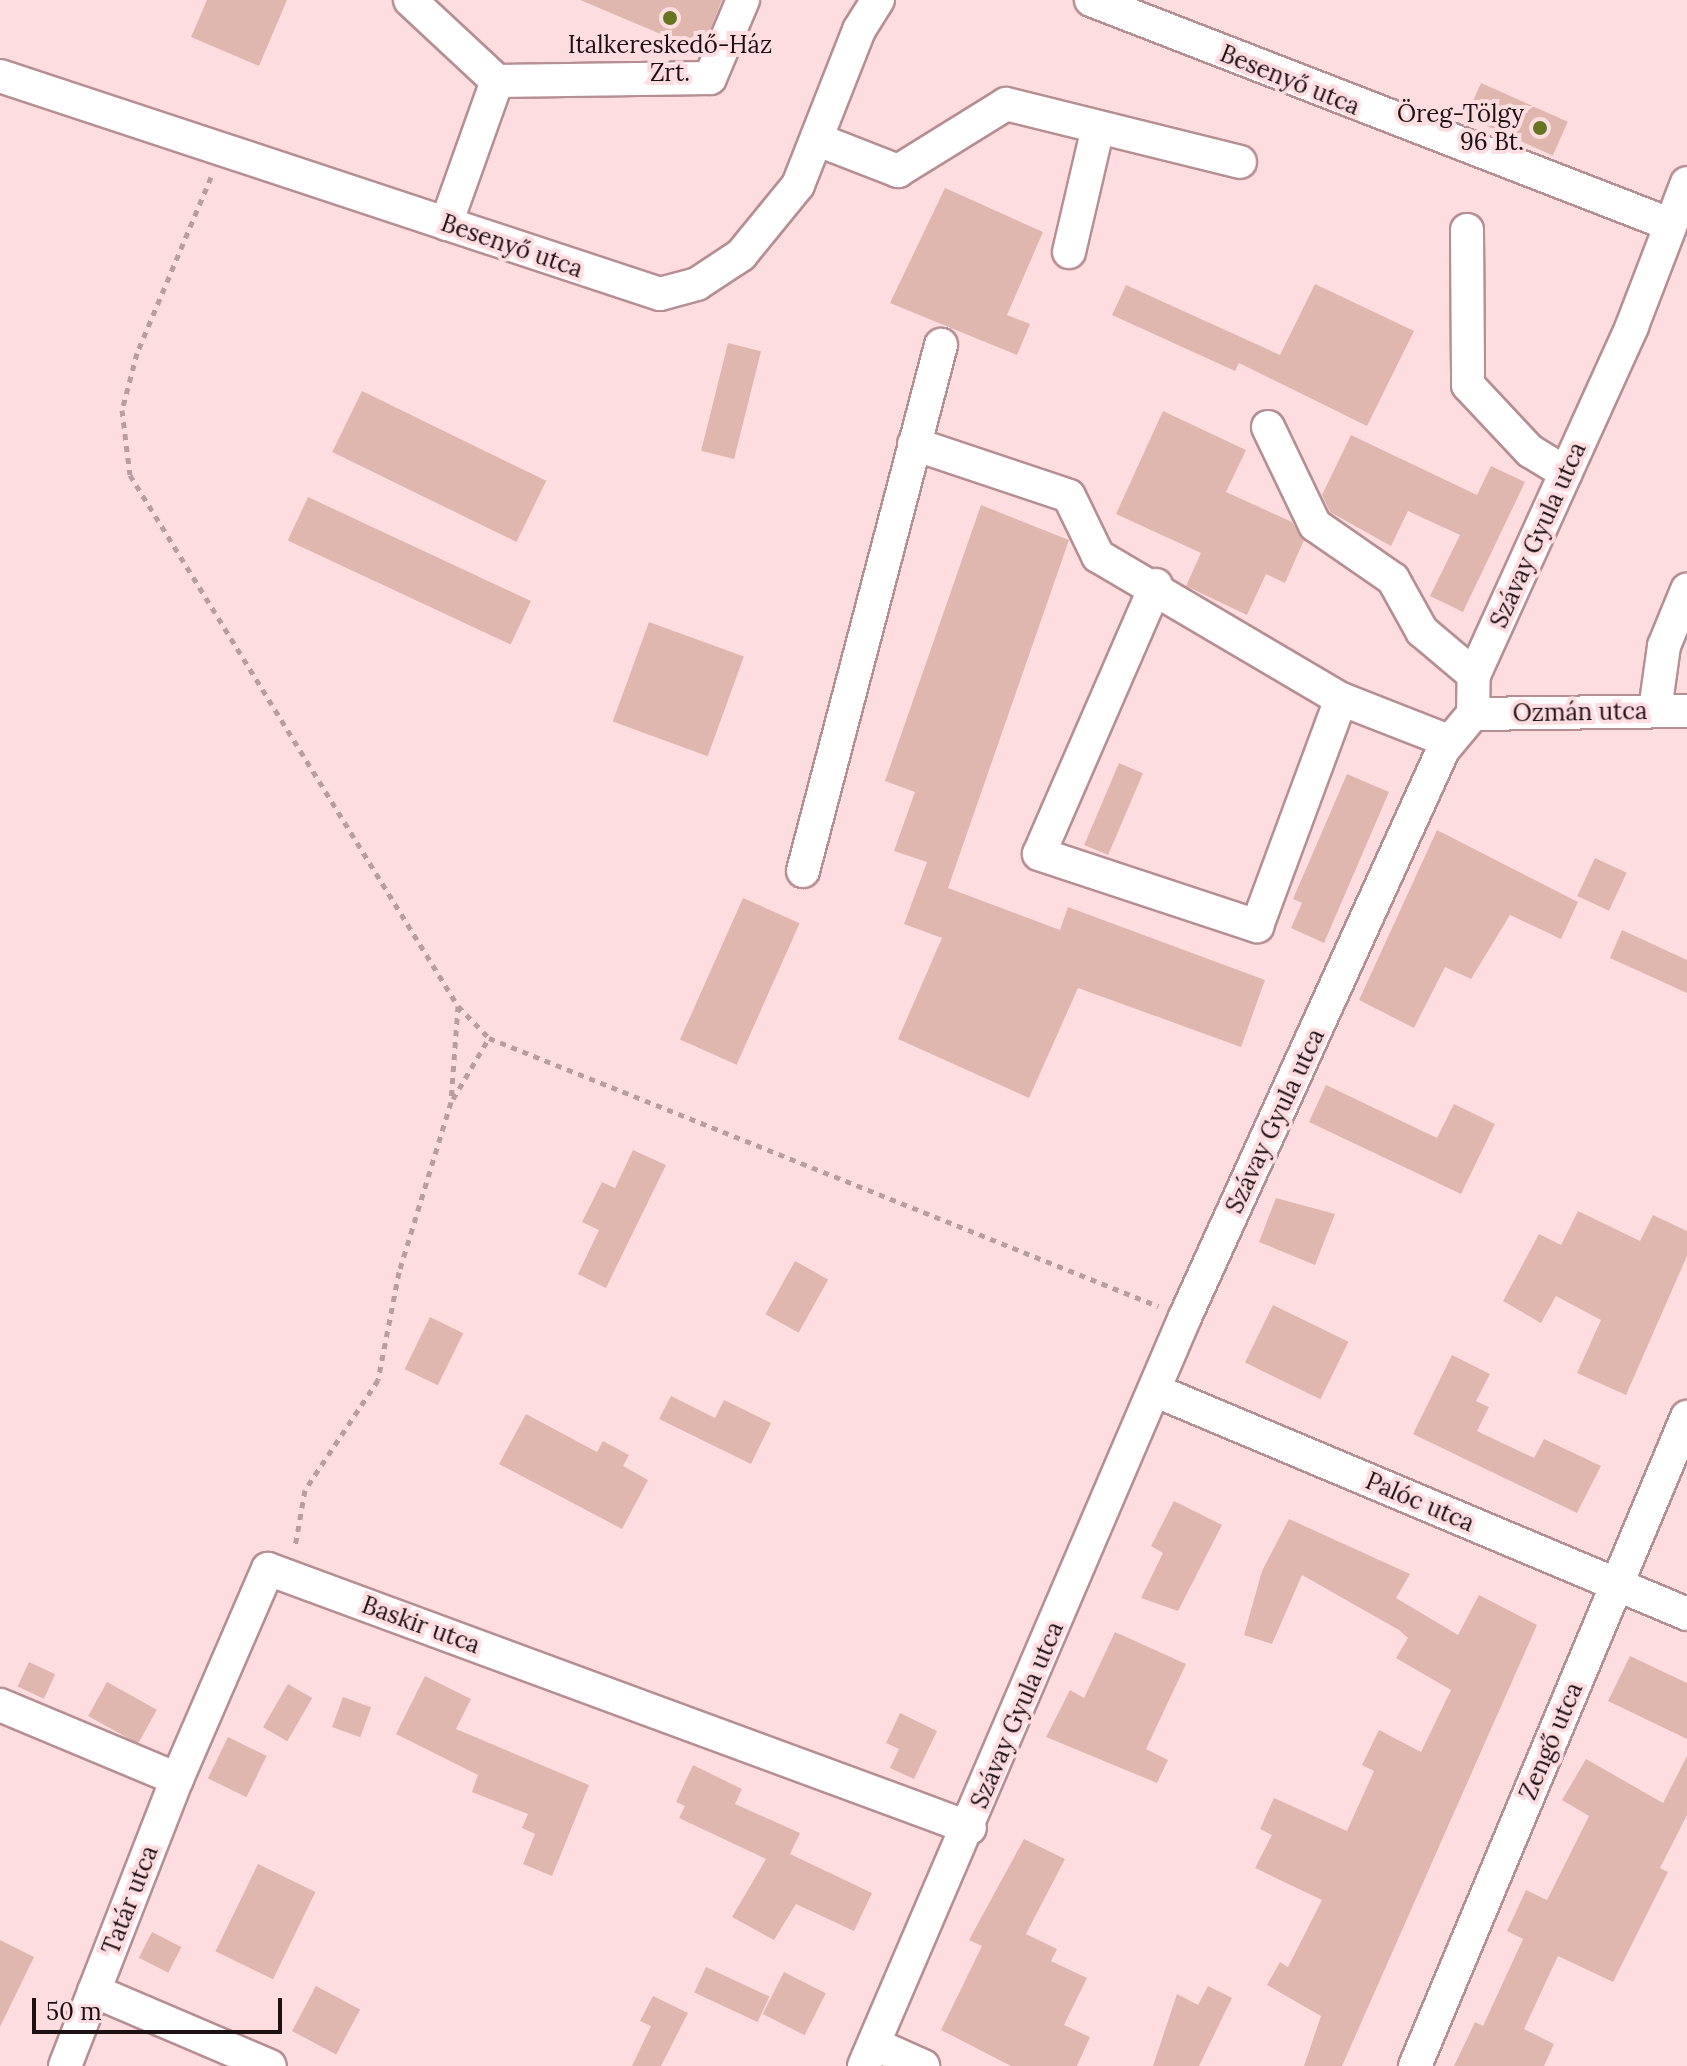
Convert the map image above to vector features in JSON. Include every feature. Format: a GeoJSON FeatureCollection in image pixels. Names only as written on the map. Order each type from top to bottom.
{"type":"FeatureCollection","features":[{"type":"Feature","properties":{"kind":"street"},"geometry":{"type":"LineString","coordinates":[[410,0],[497,81],[710,78],[743,0]]}},
{"type":"Feature","properties":{"kind":"street","name":"Besenyő utca"},"geometry":{"type":"LineString","coordinates":[[0,76],[660,294],[697,284],[741,255],[798,185],[821,141],[859,30],[878,0]]}},
{"type":"Feature","properties":{"kind":"street","name":"Besenyő utca"},"geometry":{"type":"LineString","coordinates":[[1091,0],[1669,224]]}},
{"type":"Feature","properties":{"kind":"street"},"geometry":{"type":"LineString","coordinates":[[446,224],[497,81]]}},
{"type":"Feature","properties":{"kind":"street"},"geometry":{"type":"LineString","coordinates":[[821,141],[898,171],[1006,104],[1240,162]]}},
{"type":"Feature","properties":{"kind":"street"},"geometry":{"type":"LineString","coordinates":[[1069,252],[1098,127]]}},
{"type":"Feature","properties":{"kind":"street","name":"Szávay Gyula utca"},"geometry":{"type":"LineString","coordinates":[[869,2055],[970,1828],[1185,1317],[1448,741],[1473,714],[1474,675],[1566,473],[1687,183]]}},
{"type":"Feature","properties":{"kind":"street"},"geometry":{"type":"LineString","coordinates":[[1467,230],[1468,385],[1530,451],[1566,473]]}},
{"type":"Feature","properties":{"kind":"street"},"geometry":{"type":"LineString","coordinates":[[803,871],[941,345]]}},
{"type":"Feature","properties":{"kind":"street"},"geometry":{"type":"LineString","coordinates":[[1268,427],[1315,525],[1393,579],[1422,631],[1474,675]]}},
{"type":"Feature","properties":{"kind":"street"},"geometry":{"type":"LineString","coordinates":[[914,444],[1069,496],[1098,556],[1156,585],[1341,699],[1448,741]]}},
{"type":"Feature","properties":{"kind":"street"},"geometry":{"type":"LineString","coordinates":[[1156,585],[1039,854],[1257,926],[1341,699]]}},
{"type":"Feature","properties":{"kind":"street"},"geometry":{"type":"LineString","coordinates":[[1671,710],[1664,646],[1687,590]]}},
{"type":"Feature","properties":{"kind":"street","name":"Ozmán utca"},"geometry":{"type":"LineString","coordinates":[[1473,714],[1671,710]]}},
{"type":"Feature","properties":{"kind":"street","name":"Palóc utca"},"geometry":{"type":"LineString","coordinates":[[1154,1390],[1687,1614]]}},
{"type":"Feature","properties":{"kind":"street","name":"Zengő utca"},"geometry":{"type":"LineString","coordinates":[[1415,2066],[1687,1417]]}},
{"type":"Feature","properties":{"kind":"street"},"geometry":{"type":"LineString","coordinates":[[0,1705],[177,1779],[268,1569],[290,1577]]}},
{"type":"Feature","properties":{"kind":"street","name":"Baskir utca"},"geometry":{"type":"LineString","coordinates":[[290,1577],[970,1828]]}},
{"type":"Feature","properties":{"kind":"street","name":"Tatár utca"},"geometry":{"type":"LineString","coordinates":[[65,2066],[177,1779]]}},
{"type":"Feature","properties":{"kind":"street"},"geometry":{"type":"LineString","coordinates":[[94,1991],[270,2066]]}},
{"type":"Feature","properties":{"kind":"street"},"geometry":{"type":"LineString","coordinates":[[869,2055],[923,2066]]}},
{"type":"Feature","properties":{"kind":"path"},"geometry":{"type":"LineString","coordinates":[[222,150],[137,353],[122,410],[130,475],[458,1006],[489,1038],[1185,1317]]}},
{"type":"Feature","properties":{"kind":"path"},"geometry":{"type":"LineString","coordinates":[[290,1577],[305,1490],[378,1380],[399,1272],[451,1102],[458,1006]]}},
{"type":"Feature","properties":{"kind":"path"},"geometry":{"type":"LineString","coordinates":[[451,1102],[489,1038]]}},
{"type":"Feature","properties":{"kind":"building"},"geometry":{"type":"Polygon","coordinates":[[[207,0],[287,0],[259,66],[191,37],[207,0]]]}},
{"type":"Feature","properties":{"kind":"building","name":"Italkereskedő-Ház Zrt."},"geometry":{"type":"Polygon","coordinates":[[[580,0],[722,0],[704,45],[685,36],[682,43],[580,0]]]}},
{"type":"Feature","properties":{"kind":"building"},"geometry":{"type":"Polygon","coordinates":[[[1481,83],[1568,122],[1553,155],[1466,117],[1481,83]]]}},
{"type":"Feature","properties":{"kind":"building"},"geometry":{"type":"Polygon","coordinates":[[[945,188],[1043,232],[1007,315],[1030,324],[1017,355],[890,303],[945,188]]]}},
{"type":"Feature","properties":{"kind":"building"},"geometry":{"type":"Polygon","coordinates":[[[1315,284],[1414,331],[1367,426],[1239,363],[1235,371],[1112,315],[1126,285],[1280,355],[1315,284]]]}},
{"type":"Feature","properties":{"kind":"building"},"geometry":{"type":"Polygon","coordinates":[[[728,343],[761,351],[734,459],[701,451],[728,343]]]}},
{"type":"Feature","properties":{"kind":"building"},"geometry":{"type":"Polygon","coordinates":[[[362,391],[546,481],[516,542],[332,452],[362,391]]]}},
{"type":"Feature","properties":{"kind":"building"},"geometry":{"type":"Polygon","coordinates":[[[1163,411],[1246,450],[1226,492],[1292,522],[1304,540],[1285,583],[1266,574],[1247,615],[1186,586],[1201,553],[1116,514],[1163,411]]]}},
{"type":"Feature","properties":{"kind":"building"},"geometry":{"type":"Polygon","coordinates":[[[1351,435],[1477,495],[1491,466],[1525,482],[1463,612],[1430,596],[1460,535],[1408,511],[1391,546],[1330,512],[1322,495],[1351,435]]]}},
{"type":"Feature","properties":{"kind":"building"},"geometry":{"type":"Polygon","coordinates":[[[308,497],[531,601],[511,644],[288,541],[308,497]]]}},
{"type":"Feature","properties":{"kind":"building"},"geometry":{"type":"Polygon","coordinates":[[[981,505],[1069,540],[948,888],[1060,930],[1068,907],[1265,980],[1241,1047],[1078,988],[1029,1098],[898,1039],[942,938],[904,924],[927,862],[894,851],[915,792],[885,781],[981,505]]]}},
{"type":"Feature","properties":{"kind":"building"},"geometry":{"type":"Polygon","coordinates":[[[649,622],[744,657],[708,756],[613,722],[649,622]]]}},
{"type":"Feature","properties":{"kind":"building"},"geometry":{"type":"Polygon","coordinates":[[[1119,763],[1143,773],[1108,855],[1084,845],[1119,763]]]}},
{"type":"Feature","properties":{"kind":"building"},"geometry":{"type":"Polygon","coordinates":[[[1347,774],[1389,792],[1324,943],[1291,928],[1302,903],[1293,899],[1347,774]]]}},
{"type":"Feature","properties":{"kind":"building"},"geometry":{"type":"Polygon","coordinates":[[[1437,830],[1578,902],[1561,939],[1510,915],[1471,979],[1445,967],[1414,1028],[1359,1000],[1437,830]]]}},
{"type":"Feature","properties":{"kind":"building"},"geometry":{"type":"Polygon","coordinates":[[[1595,858],[1627,873],[1609,911],[1577,896],[1595,858]]]}},
{"type":"Feature","properties":{"kind":"building"},"geometry":{"type":"Polygon","coordinates":[[[743,898],[800,923],[737,1065],[680,1040],[743,898]]]}},
{"type":"Feature","properties":{"kind":"building"},"geometry":{"type":"Polygon","coordinates":[[[1622,930],[1687,960],[1687,993],[1610,958],[1622,930]]]}},
{"type":"Feature","properties":{"kind":"building"},"geometry":{"type":"Polygon","coordinates":[[[1326,1085],[1437,1138],[1454,1104],[1495,1124],[1461,1194],[1309,1122],[1326,1085]]]}},
{"type":"Feature","properties":{"kind":"building"},"geometry":{"type":"Polygon","coordinates":[[[633,1150],[666,1165],[606,1288],[578,1274],[599,1230],[582,1222],[602,1182],[615,1188],[633,1150]]]}},
{"type":"Feature","properties":{"kind":"building"},"geometry":{"type":"Polygon","coordinates":[[[1276,1198],[1335,1214],[1315,1265],[1259,1242],[1276,1198]]]}},
{"type":"Feature","properties":{"kind":"building"},"geometry":{"type":"Polygon","coordinates":[[[1578,1211],[1640,1241],[1653,1215],[1687,1231],[1687,1256],[1626,1395],[1577,1373],[1601,1320],[1556,1296],[1541,1323],[1503,1301],[1539,1234],[1561,1245],[1578,1211]]]}},
{"type":"Feature","properties":{"kind":"building"},"geometry":{"type":"Polygon","coordinates":[[[795,1261],[828,1279],[799,1333],[765,1314],[795,1261]]]}},
{"type":"Feature","properties":{"kind":"building"},"geometry":{"type":"Polygon","coordinates":[[[1273,1305],[1348,1342],[1320,1399],[1245,1363],[1273,1305]]]}},
{"type":"Feature","properties":{"kind":"building"},"geometry":{"type":"Polygon","coordinates":[[[430,1317],[463,1333],[438,1385],[405,1369],[430,1317]]]}},
{"type":"Feature","properties":{"kind":"building"},"geometry":{"type":"Polygon","coordinates":[[[1452,1355],[1490,1374],[1476,1401],[1489,1407],[1477,1431],[1534,1458],[1544,1439],[1601,1466],[1577,1513],[1413,1434],[1452,1355]]]}},
{"type":"Feature","properties":{"kind":"building"},"geometry":{"type":"Polygon","coordinates":[[[671,1396],[715,1418],[724,1400],[771,1423],[751,1464],[659,1419],[671,1396]]]}},
{"type":"Feature","properties":{"kind":"building"},"geometry":{"type":"Polygon","coordinates":[[[526,1414],[597,1452],[603,1441],[629,1455],[623,1466],[648,1480],[622,1529],[499,1464],[526,1414]]]}},
{"type":"Feature","properties":{"kind":"building"},"geometry":{"type":"Polygon","coordinates":[[[1174,1501],[1222,1525],[1178,1611],[1141,1598],[1163,1553],[1151,1546],[1174,1501]]]}},
{"type":"Feature","properties":{"kind":"building"},"geometry":{"type":"Polygon","coordinates":[[[1289,1519],[1410,1574],[1396,1598],[1458,1635],[1479,1595],[1537,1625],[1342,2066],[1304,2066],[1321,2016],[1267,1985],[1280,1962],[1288,1967],[1322,1900],[1255,1868],[1272,1835],[1260,1829],[1274,1798],[1347,1831],[1374,1771],[1362,1765],[1379,1730],[1421,1752],[1451,1690],[1396,1658],[1408,1638],[1399,1630],[1302,1575],[1272,1644],[1244,1635],[1262,1571],[1289,1519]]]}},
{"type":"Feature","properties":{"kind":"building"},"geometry":{"type":"Polygon","coordinates":[[[1115,1632],[1186,1664],[1146,1749],[1168,1760],[1157,1783],[1046,1737],[1070,1690],[1084,1698],[1115,1632]]]}},
{"type":"Feature","properties":{"kind":"building"},"geometry":{"type":"Polygon","coordinates":[[[1630,1656],[1687,1683],[1687,1739],[1608,1701],[1630,1656]]]}},
{"type":"Feature","properties":{"kind":"building"},"geometry":{"type":"Polygon","coordinates":[[[29,1662],[55,1674],[44,1699],[18,1686],[29,1662]]]}},
{"type":"Feature","properties":{"kind":"building"},"geometry":{"type":"Polygon","coordinates":[[[425,1676],[471,1699],[456,1729],[589,1785],[552,1876],[523,1864],[535,1834],[522,1828],[528,1814],[472,1792],[478,1775],[396,1734],[425,1676]]]}},
{"type":"Feature","properties":{"kind":"building"},"geometry":{"type":"Polygon","coordinates":[[[107,1682],[157,1710],[138,1744],[88,1716],[107,1682]]]}},
{"type":"Feature","properties":{"kind":"building"},"geometry":{"type":"Polygon","coordinates":[[[288,1684],[312,1698],[287,1741],[263,1727],[288,1684]]]}},
{"type":"Feature","properties":{"kind":"building"},"geometry":{"type":"Polygon","coordinates":[[[343,1697],[371,1707],[360,1737],[332,1727],[343,1697]]]}},
{"type":"Feature","properties":{"kind":"building"},"geometry":{"type":"Polygon","coordinates":[[[900,1713],[937,1731],[914,1779],[890,1768],[899,1749],[886,1743],[900,1713]]]}},
{"type":"Feature","properties":{"kind":"building"},"geometry":{"type":"Polygon","coordinates":[[[228,1737],[267,1756],[246,1797],[208,1778],[228,1737]]]}},
{"type":"Feature","properties":{"kind":"building"},"geometry":{"type":"Polygon","coordinates":[[[1687,1756],[1687,1815],[1660,1868],[1668,1872],[1613,1982],[1558,1956],[1524,2029],[1554,2044],[1544,2066],[1454,2066],[1475,2022],[1483,2026],[1523,1939],[1507,1931],[1526,1890],[1547,1900],[1589,1816],[1562,1800],[1586,1759],[1663,1803],[1687,1756]]]}},
{"type":"Feature","properties":{"kind":"building"},"geometry":{"type":"Polygon","coordinates":[[[693,1765],[742,1789],[735,1804],[800,1833],[790,1854],[872,1893],[854,1931],[796,1904],[774,1940],[732,1917],[766,1859],[679,1818],[685,1806],[676,1802],[693,1765]]]}},
{"type":"Feature","properties":{"kind":"building"},"geometry":{"type":"Polygon","coordinates":[[[1024,1839],[1065,1859],[1026,1934],[1057,1949],[1051,1961],[1087,1978],[1064,2025],[1090,2037],[1077,2066],[1011,2066],[941,2030],[982,1946],[969,1940],[1024,1839]]]}},
{"type":"Feature","properties":{"kind":"building"},"geometry":{"type":"Polygon","coordinates":[[[258,1864],[316,1892],[273,1979],[215,1951],[258,1864]]]}},
{"type":"Feature","properties":{"kind":"building"},"geometry":{"type":"Polygon","coordinates":[[[152,1932],[181,1947],[168,1973],[139,1958],[152,1932]]]}},
{"type":"Feature","properties":{"kind":"building"},"geometry":{"type":"Polygon","coordinates":[[[0,1940],[34,1957],[0,2027],[0,1940]]]}},
{"type":"Feature","properties":{"kind":"building"},"geometry":{"type":"Polygon","coordinates":[[[706,1967],[769,1997],[758,2022],[694,1992],[706,1967]]]}},
{"type":"Feature","properties":{"kind":"building"},"geometry":{"type":"Polygon","coordinates":[[[784,1972],[826,1993],[805,2035],[763,2014],[784,1972]]]}},
{"type":"Feature","properties":{"kind":"building"},"geometry":{"type":"Polygon","coordinates":[[[316,1986],[360,2009],[336,2055],[292,2031],[316,1986]]]}},
{"type":"Feature","properties":{"kind":"building"},"geometry":{"type":"Polygon","coordinates":[[[1208,1986],[1232,1998],[1199,2066],[1153,2066],[1177,1994],[1198,2005],[1208,1986]]]}},
{"type":"Feature","properties":{"kind":"building"},"geometry":{"type":"Polygon","coordinates":[[[653,1996],[688,2013],[661,2066],[632,2066],[651,2026],[640,2021],[653,1996]]]}},
{"type":"Feature","properties":{"kind":"place","name":"Italkereskedő-Ház Zrt."},"geometry":{"type":"Point","coordinates":[670,18]}},
{"type":"Feature","properties":{"kind":"place","name":"Öreg-Tölgy 96 Bt."},"geometry":{"type":"Point","coordinates":[1540,128]}}]}
